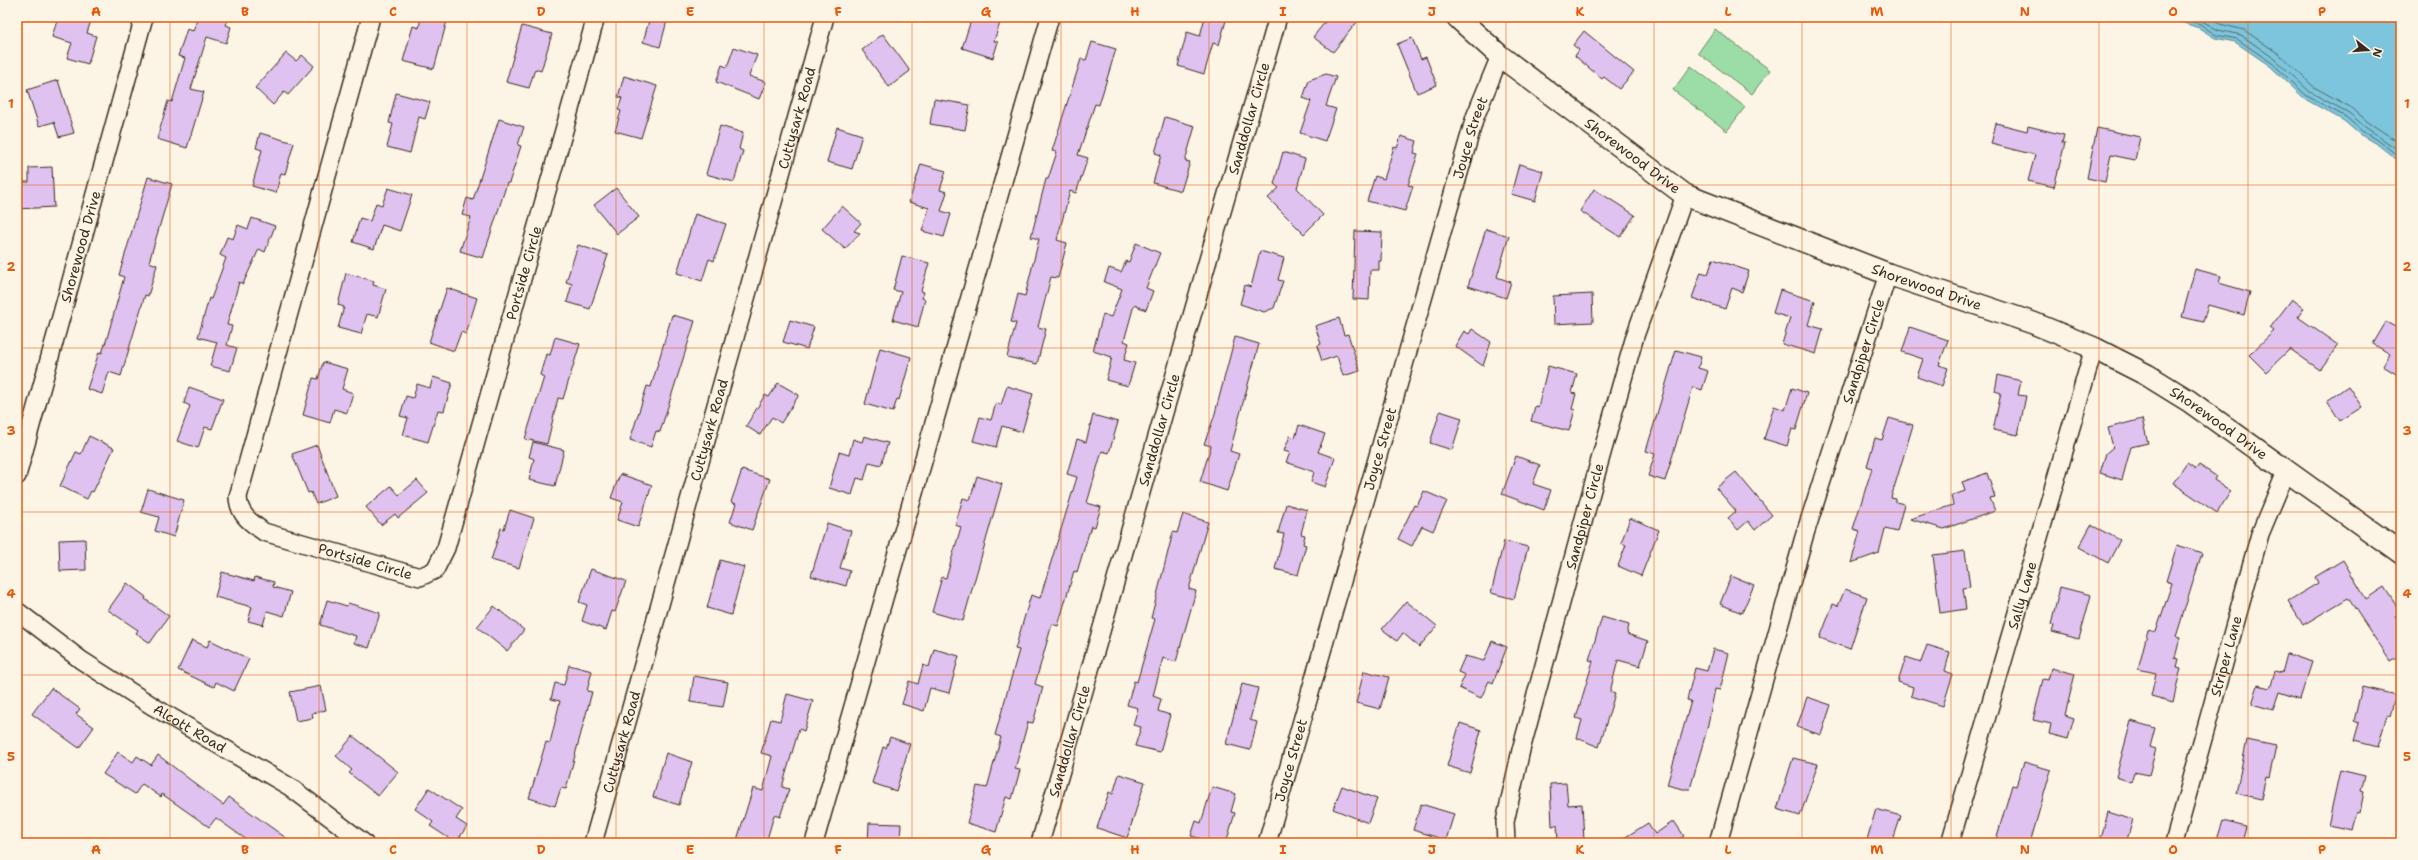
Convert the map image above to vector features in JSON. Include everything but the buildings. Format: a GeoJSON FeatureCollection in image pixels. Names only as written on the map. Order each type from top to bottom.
{"type":"FeatureCollection","features":[{"type":"Feature","properties":{"kind":"street","name":"Shorewood Drive"},"geometry":{"type":"LineString","coordinates":[[17,476],[144,17]]}},
{"type":"Feature","properties":{"kind":"street","name":"Portside Circle"},"geometry":{"type":"LineString","coordinates":[[371,17],[238,498],[238,508],[246,519],[264,532],[420,577],[435,570],[446,548],[596,17]]}},
{"type":"Feature","properties":{"kind":"street","name":"Cuttysark Road"},"geometry":{"type":"LineString","coordinates":[[593,843],[825,17]]}},
{"type":"Feature","properties":{"kind":"street"},"geometry":{"type":"LineString","coordinates":[[814,843],[1050,17]]}},
{"type":"Feature","properties":{"kind":"street","name":"Sanddollar Circle"},"geometry":{"type":"LineString","coordinates":[[1040,843],[1278,17]]}},
{"type":"Feature","properties":{"kind":"street","name":"Shorewood Drive"},"geometry":{"type":"LineString","coordinates":[[1457,17],[1500,56],[1685,195],[1888,274],[2034,323],[2094,348],[2147,374],[2189,401],[2401,553]]}},
{"type":"Feature","properties":{"kind":"street","name":"Joyce Street"},"geometry":{"type":"LineString","coordinates":[[1267,843],[1475,117],[1500,56]]}},
{"type":"Feature","properties":{"kind":"street","name":"Sandpiper Circle"},"geometry":{"type":"LineString","coordinates":[[1506,843],[1505,822],[1521,750],[1598,468],[1635,336],[1685,195]]}},
{"type":"Feature","properties":{"kind":"street","name":"Sandpiper Circle"},"geometry":{"type":"LineString","coordinates":[[1718,843],[1804,537],[1888,274]]}},
{"type":"Feature","properties":{"kind":"street","name":"Sally Lane"},"geometry":{"type":"LineString","coordinates":[[1950,843],[2094,348]]}},
{"type":"Feature","properties":{"kind":"street","name":"Striper Lane"},"geometry":{"type":"LineString","coordinates":[[2174,843],[2260,534],[2286,472]]}},
{"type":"Feature","properties":{"kind":"street","name":"Alcott Road"},"geometry":{"type":"LineString","coordinates":[[17,611],[81,660],[154,707],[290,787],[364,843]]}},
{"type":"Feature","properties":{"kind":"green space"},"geometry":{"type":"Polygon","coordinates":[[[1715,29],[1770,70],[1752,94],[1698,53],[1715,29]]]}},
{"type":"Feature","properties":{"kind":"green space"},"geometry":{"type":"Polygon","coordinates":[[[1691,66],[1745,107],[1727,131],[1673,90],[1691,66]]]}},
{"type":"Feature","properties":{"kind":"water"},"geometry":{"type":"Polygon","coordinates":[[[2165,17],[2401,17],[2401,163],[2378,145],[2359,134],[2344,121],[2305,99],[2270,66],[2235,42],[2215,38],[2199,28],[2165,17]]]}}]}
